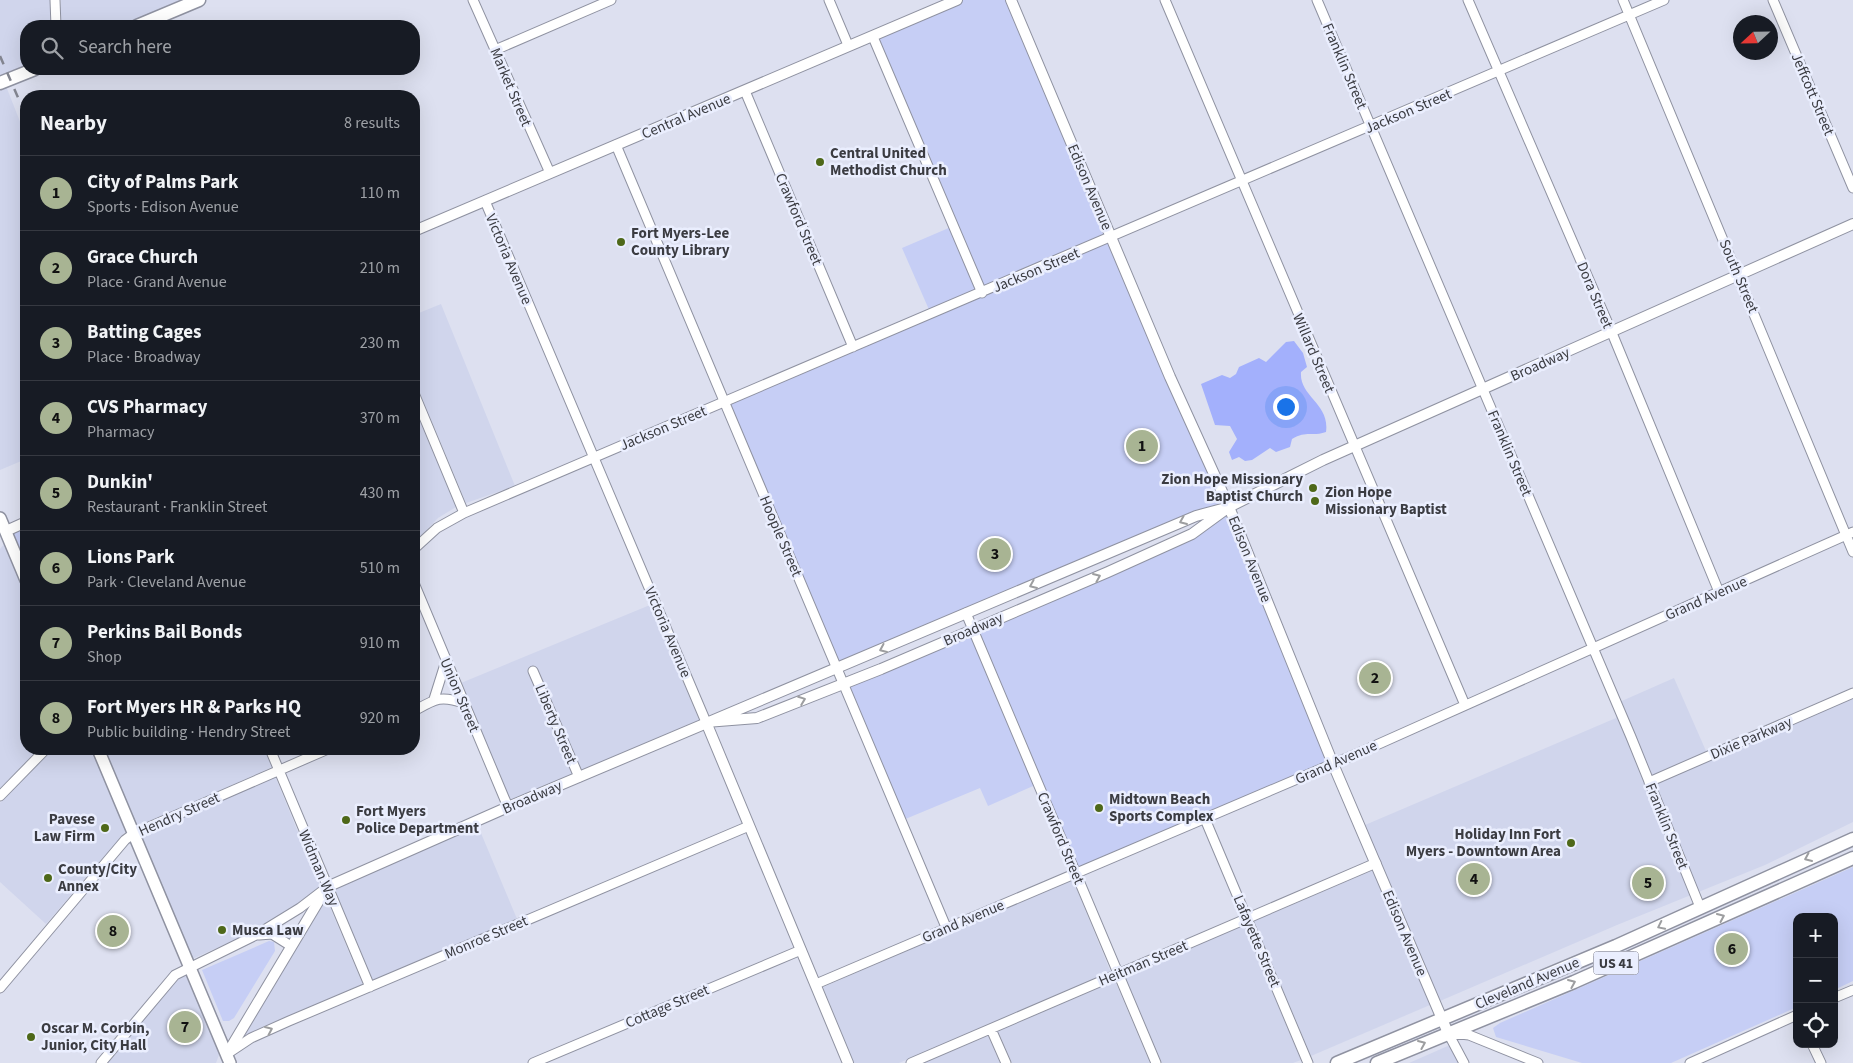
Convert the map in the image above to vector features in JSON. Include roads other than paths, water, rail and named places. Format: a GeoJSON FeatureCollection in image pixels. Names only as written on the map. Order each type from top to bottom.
{"type":"FeatureCollection","features":[{"type":"Feature","properties":{"kind":"main road"},"geometry":{"type":"LineString","coordinates":[[152,20],[200,0]]}},
{"type":"Feature","properties":{"kind":"main road"},"geometry":{"type":"LineString","coordinates":[[0,84],[21,75]]}},
{"type":"Feature","properties":{"kind":"main road"},"geometry":{"type":"LineString","coordinates":[[0,518],[2,533],[20,568]]}},
{"type":"Feature","properties":{"kind":"main road"},"geometry":{"type":"LineString","coordinates":[[101,755],[190,966],[226,1060]]}},
{"type":"Feature","properties":{"kind":"main road","name":"Cleveland Avenue"},"geometry":{"type":"LineString","coordinates":[[1337,1063],[1616,946],[1853,839]]}},
{"type":"Feature","properties":{"kind":"main road","name":"Cleveland Avenue"},"geometry":{"type":"LineString","coordinates":[[1377,1063],[1574,982],[1853,858]]}},
{"type":"Feature","properties":{"kind":"main road"},"geometry":{"type":"LineString","coordinates":[[1683,934],[1700,907]]}},
{"type":"Feature","properties":{"kind":"street"},"geometry":{"type":"LineString","coordinates":[[55,0],[56,20]]}},
{"type":"Feature","properties":{"kind":"street","name":"Market Street"},"geometry":{"type":"LineString","coordinates":[[473,0],[550,173]]}},
{"type":"Feature","properties":{"kind":"street"},"geometry":{"type":"LineString","coordinates":[[495,50],[611,0]]}},
{"type":"Feature","properties":{"kind":"street"},"geometry":{"type":"LineString","coordinates":[[829,0],[848,46]]}},
{"type":"Feature","properties":{"kind":"street","name":"Central Avenue"},"geometry":{"type":"LineString","coordinates":[[420,228],[957,0]]}},
{"type":"Feature","properties":{"kind":"street","name":"Edison Avenue"},"geometry":{"type":"LineString","coordinates":[[1011,0],[1170,377],[1229,507],[1333,764],[1448,1033],[1464,1063]]}},
{"type":"Feature","properties":{"kind":"street","name":"Willard Street"},"geometry":{"type":"LineString","coordinates":[[1165,0],[1465,705]]}},
{"type":"Feature","properties":{"kind":"street","name":"Franklin Street"},"geometry":{"type":"LineString","coordinates":[[1317,0],[1650,782],[1700,907]]}},
{"type":"Feature","properties":{"kind":"street","name":"Dora Street"},"geometry":{"type":"LineString","coordinates":[[1468,0],[1612,333],[1719,592]]}},
{"type":"Feature","properties":{"kind":"street","name":"South Street"},"geometry":{"type":"LineString","coordinates":[[1623,0],[1738,276],[1849,534],[1853,552]]}},
{"type":"Feature","properties":{"kind":"street","name":"Jackson Street"},"geometry":{"type":"LineString","coordinates":[[420,544],[437,528],[464,513],[1371,127],[1664,0]]}},
{"type":"Feature","properties":{"kind":"street","name":"Jeffcott Street"},"geometry":{"type":"LineString","coordinates":[[1773,0],[1853,188]]}},
{"type":"Feature","properties":{"kind":"street"},"geometry":{"type":"LineString","coordinates":[[874,36],[982,293]]}},
{"type":"Feature","properties":{"kind":"street","name":"Crawford Street"},"geometry":{"type":"LineString","coordinates":[[745,91],[853,347]]}},
{"type":"Feature","properties":{"kind":"street","name":"Hoople Street"},"geometry":{"type":"LineString","coordinates":[[616,146],[946,927]]}},
{"type":"Feature","properties":{"kind":"street","name":"Victoria Avenue"},"geometry":{"type":"LineString","coordinates":[[485,201],[848,1063]]}},
{"type":"Feature","properties":{"kind":"street","name":"Broadway"},"geometry":{"type":"LineString","coordinates":[[706,722],[757,718],[844,684],[1108,572],[1183,538],[1229,507],[1354,447],[1853,224]]}},
{"type":"Feature","properties":{"kind":"street"},"geometry":{"type":"LineString","coordinates":[[420,407],[464,513]]}},
{"type":"Feature","properties":{"kind":"street","name":"Broadway"},"geometry":{"type":"LineString","coordinates":[[101,1063],[175,975],[256,935],[300,908],[327,887],[706,722],[837,669],[1196,516],[1229,507]]}},
{"type":"Feature","properties":{"kind":"street"},"geometry":{"type":"LineString","coordinates":[[2,533],[20,525]]}},
{"type":"Feature","properties":{"kind":"street","name":"Grand Avenue"},"geometry":{"type":"LineString","coordinates":[[816,984],[946,927],[1333,764],[1849,534]]}},
{"type":"Feature","properties":{"kind":"street","name":"Union Street"},"geometry":{"type":"LineString","coordinates":[[420,598],[508,807]]}},
{"type":"Feature","properties":{"kind":"street","name":"Crawford Street"},"geometry":{"type":"LineString","coordinates":[[966,613],[1156,1063]]}},
{"type":"Feature","properties":{"kind":"street"},"geometry":{"type":"LineString","coordinates":[[434,699],[446,661]]}},
{"type":"Feature","properties":{"kind":"street","name":"Liberty Street"},"geometry":{"type":"LineString","coordinates":[[533,671],[578,777]]}},
{"type":"Feature","properties":{"kind":"street","name":"Dixie Parkway"},"geometry":{"type":"LineString","coordinates":[[1650,782],[1853,693]]}},
{"type":"Feature","properties":{"kind":"street"},"geometry":{"type":"LineString","coordinates":[[420,707],[434,699],[447,698],[464,703]]}},
{"type":"Feature","properties":{"kind":"street"},"geometry":{"type":"LineString","coordinates":[[0,796],[40,755]]}},
{"type":"Feature","properties":{"kind":"street","name":"Widman Way"},"geometry":{"type":"LineString","coordinates":[[272,755],[370,987]]}},
{"type":"Feature","properties":{"kind":"street","name":"Hendry Street"},"geometry":{"type":"LineString","coordinates":[[0,988],[125,840],[134,834],[313,755]]}},
{"type":"Feature","properties":{"kind":"street","name":"Lafayette Street"},"geometry":{"type":"LineString","coordinates":[[1205,819],[1308,1063]]}},
{"type":"Feature","properties":{"kind":"street","name":"Monroe Street"},"geometry":{"type":"LineString","coordinates":[[226,1060],[251,1038],[749,826]]}},
{"type":"Feature","properties":{"kind":"street","name":"Heitman Street"},"geometry":{"type":"LineString","coordinates":[[911,1063],[1376,863]]}},
{"type":"Feature","properties":{"kind":"street"},"geometry":{"type":"LineString","coordinates":[[226,1060],[327,887]]}},
{"type":"Feature","properties":{"kind":"street"},"geometry":{"type":"LineString","coordinates":[[256,935],[272,934],[291,946]]}},
{"type":"Feature","properties":{"kind":"street","name":"Cottage Street"},"geometry":{"type":"LineString","coordinates":[[533,1063],[801,950]]}},
{"type":"Feature","properties":{"kind":"street"},"geometry":{"type":"LineString","coordinates":[[1838,996],[1853,990]]}},
{"type":"Feature","properties":{"kind":"street"},"geometry":{"type":"LineString","coordinates":[[1690,1063],[1793,1017]]}},
{"type":"Feature","properties":{"kind":"street"},"geometry":{"type":"LineString","coordinates":[[991,1029],[1006,1063]]}},
{"type":"Feature","properties":{"kind":"street"},"geometry":{"type":"LineString","coordinates":[[1448,1033],[1469,1035],[1538,1063]]}},
{"type":"Feature","properties":{"kind":"street"},"geometry":{"type":"LineString","coordinates":[[1814,1048],[1821,1063]]}},
{"type":"Feature","properties":{"kind":"water"},"geometry":{"type":"Polygon","coordinates":[[[1294,341],[1303,353],[1307,367],[1301,372],[1302,381],[1324,414],[1326,432],[1297,436],[1292,439],[1290,447],[1276,452],[1270,448],[1252,460],[1245,461],[1239,457],[1232,460],[1229,452],[1237,439],[1230,426],[1215,425],[1201,384],[1222,375],[1230,378],[1236,374],[1239,367],[1259,358],[1266,362],[1286,342],[1294,341]]]}},
{"type":"Feature","properties":{"kind":"railway"},"geometry":{"type":"LineString","coordinates":[[0,56],[20,102]]}},
{"type":"Feature","properties":{"kind":"place","name":"Central United Methodist Church"},"geometry":{"type":"Point","coordinates":[820,162]}},
{"type":"Feature","properties":{"kind":"place","name":"Fort Myers-Lee County Library"},"geometry":{"type":"Point","coordinates":[621,242]}},
{"type":"Feature","properties":{"kind":"place","name":"City of Palms Park"},"geometry":{"type":"Point","coordinates":[1142,446]}},
{"type":"Feature","properties":{"kind":"place","name":"Zion Hope Missionary Baptist Church"},"geometry":{"type":"Point","coordinates":[1313,488]}},
{"type":"Feature","properties":{"kind":"place","name":"Zion Hope Missionary Baptist"},"geometry":{"type":"Point","coordinates":[1315,501]}},
{"type":"Feature","properties":{"kind":"place","name":"Batting Cages"},"geometry":{"type":"Point","coordinates":[995,554]}},
{"type":"Feature","properties":{"kind":"place","name":"Grace Church"},"geometry":{"type":"Point","coordinates":[1375,678]}},
{"type":"Feature","properties":{"kind":"place","name":"Midtown Beach Sports Complex"},"geometry":{"type":"Point","coordinates":[1099,808]}},
{"type":"Feature","properties":{"kind":"place","name":"Fort Myers Police Department"},"geometry":{"type":"Point","coordinates":[346,820]}},
{"type":"Feature","properties":{"kind":"place","name":"Pavese Law Firm"},"geometry":{"type":"Point","coordinates":[105,828]}},
{"type":"Feature","properties":{"kind":"place","name":"Holiday Inn Fort Myers - Downtown Area"},"geometry":{"type":"Point","coordinates":[1571,843]}},
{"type":"Feature","properties":{"kind":"place","name":"County/City Annex"},"geometry":{"type":"Point","coordinates":[48,878]}},
{"type":"Feature","properties":{"kind":"place","name":"CVS Pharmacy"},"geometry":{"type":"Point","coordinates":[1474,879]}},
{"type":"Feature","properties":{"kind":"place","name":"Dunkin'"},"geometry":{"type":"Point","coordinates":[1648,883]}},
{"type":"Feature","properties":{"kind":"place","name":"Musca Law"},"geometry":{"type":"Point","coordinates":[222,930]}},
{"type":"Feature","properties":{"kind":"place","name":"Fort Myers HR & Parks HQ"},"geometry":{"type":"Point","coordinates":[113,931]}},
{"type":"Feature","properties":{"kind":"place","name":"Lions Park"},"geometry":{"type":"Point","coordinates":[1732,949]}},
{"type":"Feature","properties":{"kind":"place","name":"Perkins Bail Bonds"},"geometry":{"type":"Point","coordinates":[185,1027]}},
{"type":"Feature","properties":{"kind":"place","name":"Oscar M. Corbin, Junior, City Hall"},"geometry":{"type":"Point","coordinates":[31,1037]}}]}
